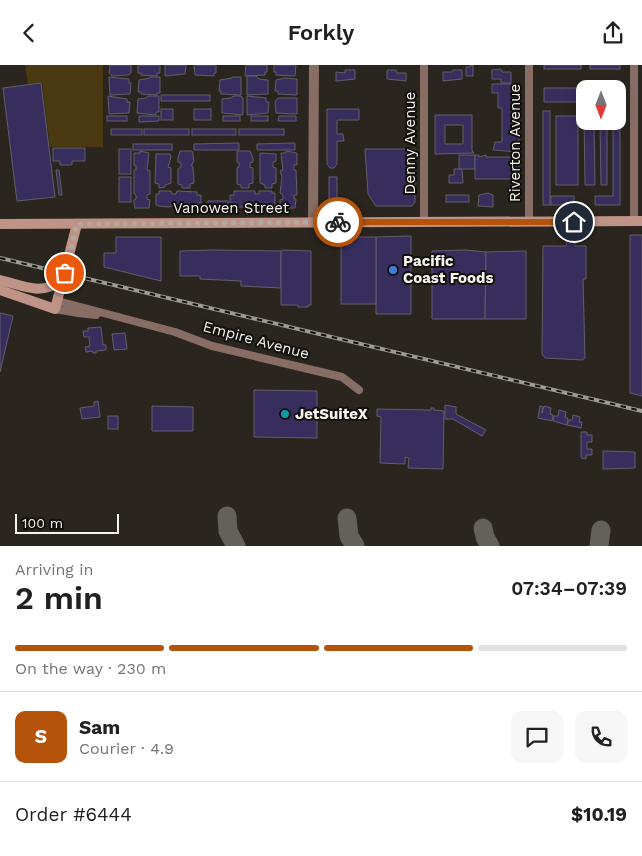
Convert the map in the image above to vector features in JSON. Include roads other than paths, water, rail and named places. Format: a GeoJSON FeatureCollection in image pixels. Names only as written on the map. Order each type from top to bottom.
{"type":"FeatureCollection","features":[{"type":"Feature","properties":{"kind":"main road","name":"Vanowen Street"},"geometry":{"type":"LineString","coordinates":[[0,224],[638,221]]}},
{"type":"Feature","properties":{"kind":"main road"},"geometry":{"type":"LineString","coordinates":[[56,305],[77,224]]}},
{"type":"Feature","properties":{"kind":"main road"},"geometry":{"type":"LineString","coordinates":[[0,280],[39,289],[47,289],[63,281]]}},
{"type":"Feature","properties":{"kind":"main road","name":"Empire Avenue"},"geometry":{"type":"LineString","coordinates":[[0,284],[56,305]]}},
{"type":"Feature","properties":{"kind":"main road","name":"Empire Avenue"},"geometry":{"type":"LineString","coordinates":[[0,290],[56,305]]}},
{"type":"Feature","properties":{"kind":"street"},"geometry":{"type":"LineString","coordinates":[[313,222],[314,65]]}},
{"type":"Feature","properties":{"kind":"street","name":"Denny Avenue"},"geometry":{"type":"LineString","coordinates":[[424,65],[424,221]]}},
{"type":"Feature","properties":{"kind":"street","name":"Riverton Avenue"},"geometry":{"type":"LineString","coordinates":[[529,65],[529,222]]}},
{"type":"Feature","properties":{"kind":"street"},"geometry":{"type":"LineString","coordinates":[[634,65],[638,221]]}},
{"type":"Feature","properties":{"kind":"street","name":"Empire Avenue"},"geometry":{"type":"LineString","coordinates":[[56,305],[113,316],[175,332],[212,346],[342,377],[359,390]]}},
{"type":"Feature","properties":{"kind":"railway"},"geometry":{"type":"LineString","coordinates":[[0,258],[642,411]]}},
{"type":"Feature","properties":{"kind":"place","name":"Pacific Coast Foods"},"geometry":{"type":"Point","coordinates":[393,270]}},
{"type":"Feature","properties":{"kind":"place","name":"JetSuiteX"},"geometry":{"type":"Point","coordinates":[285,414]}}]}
